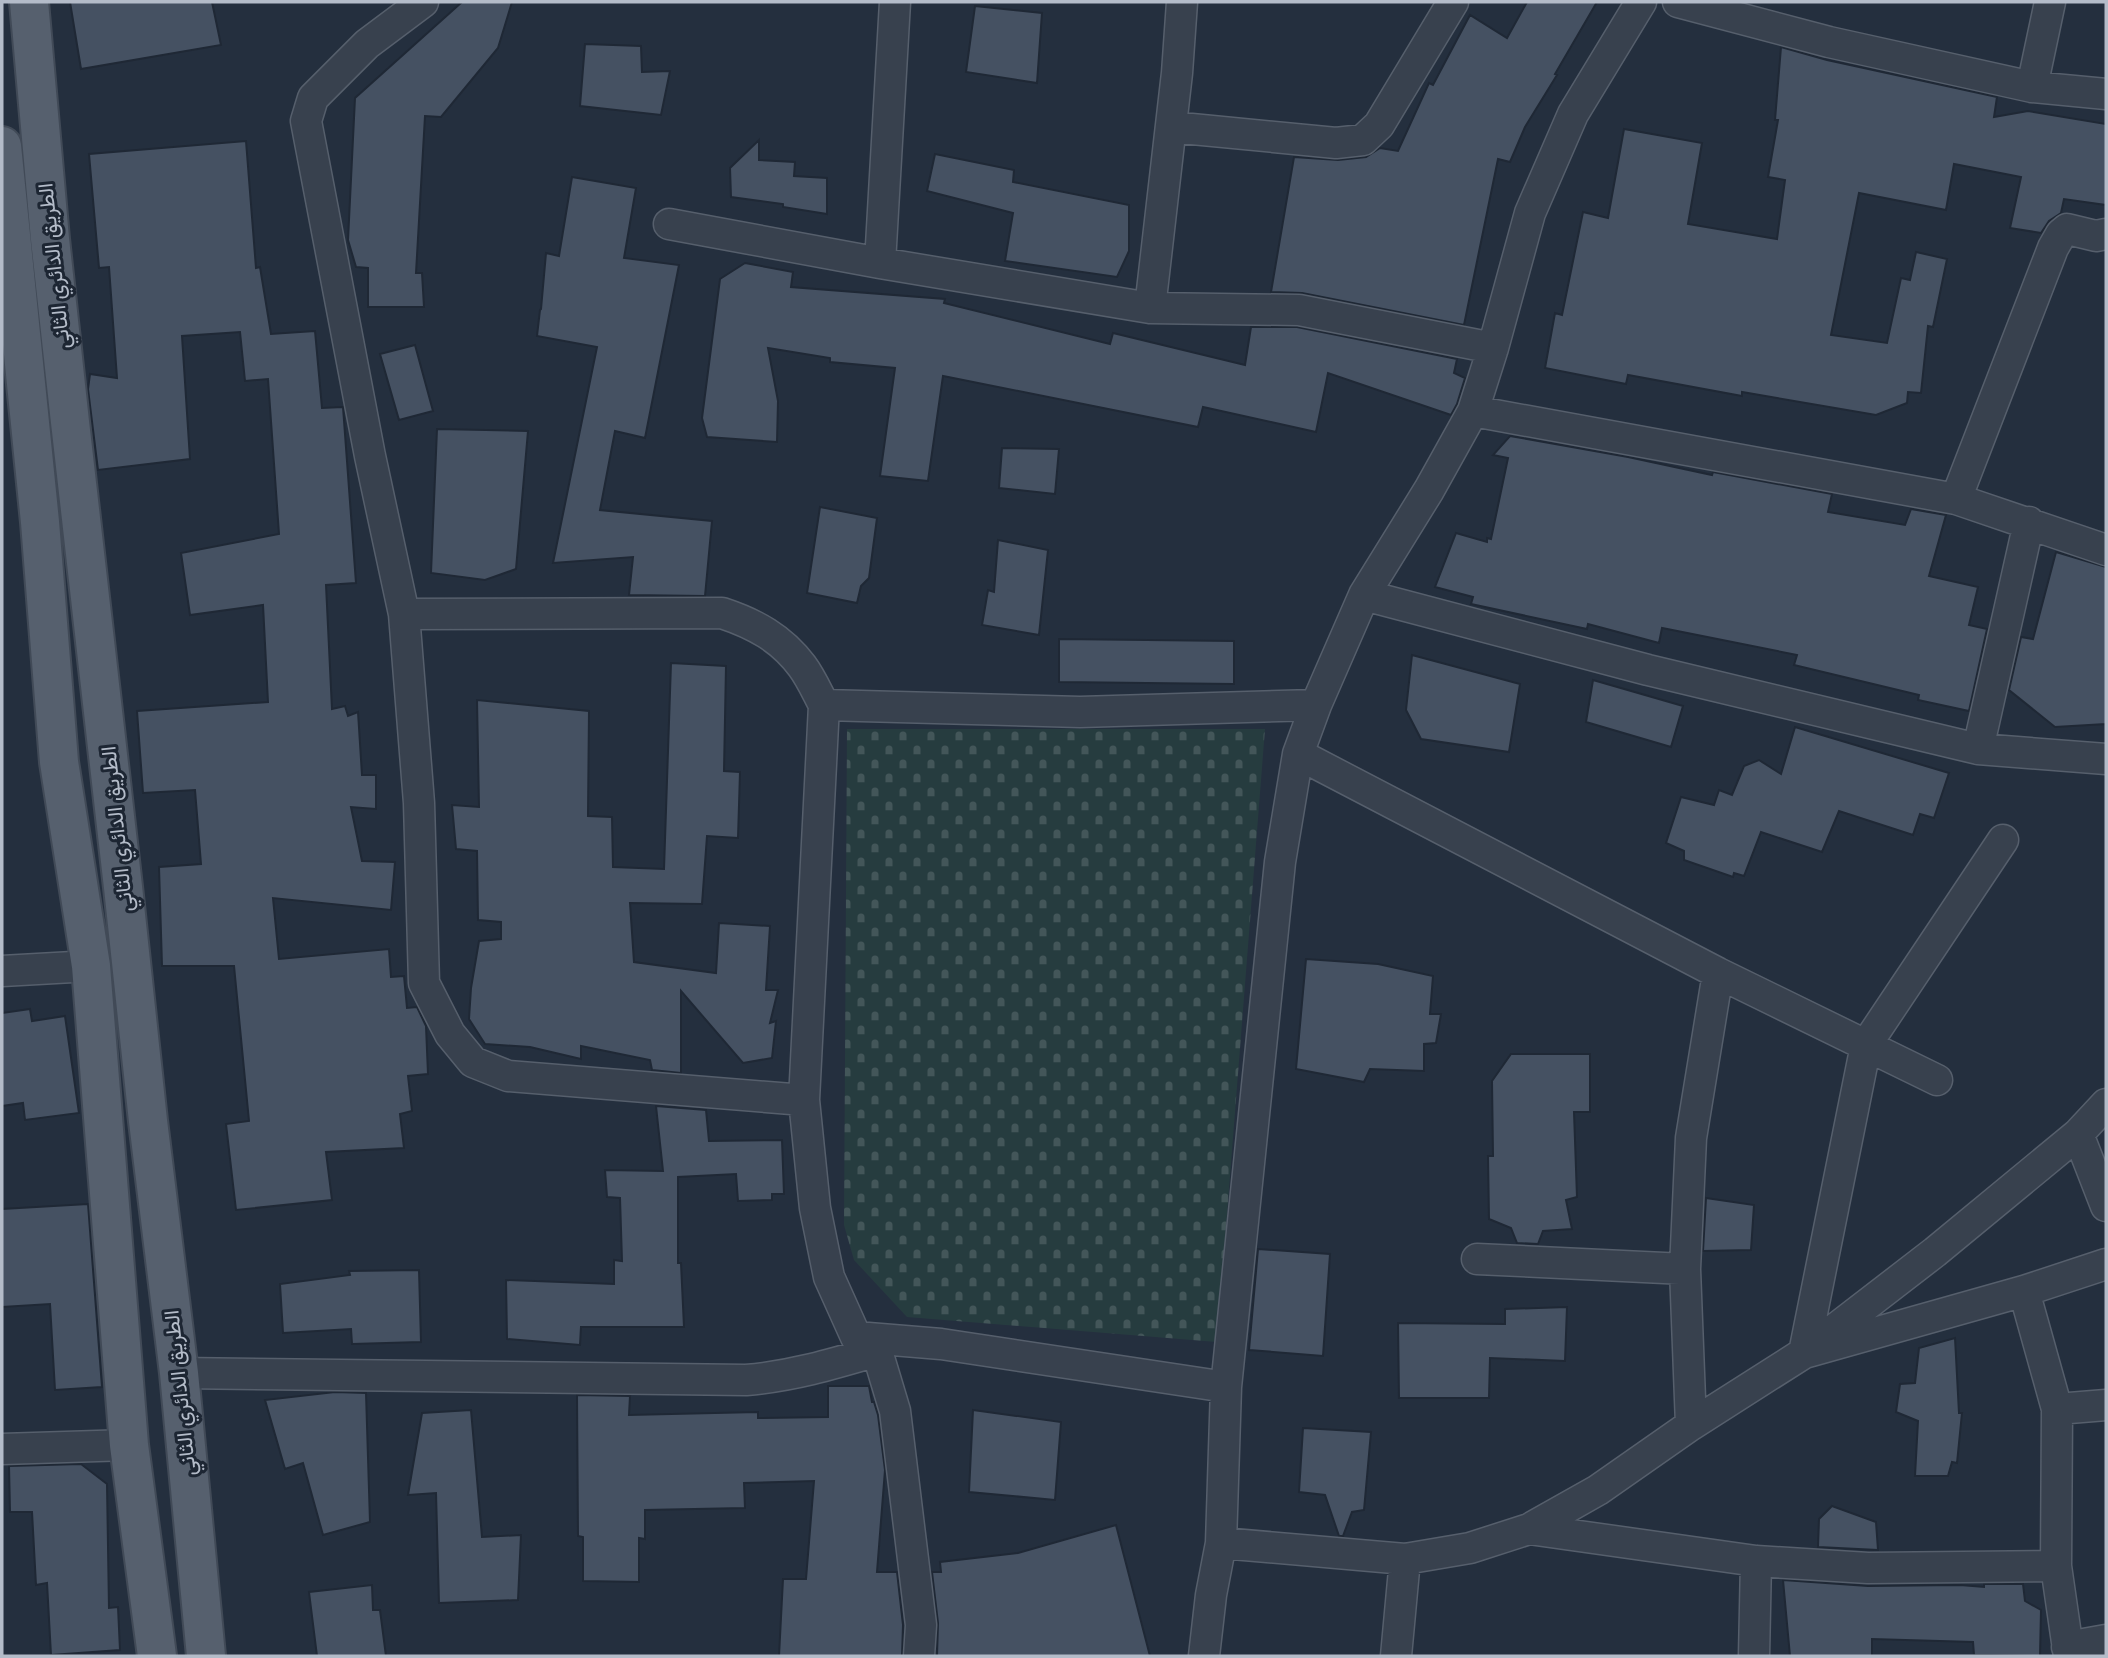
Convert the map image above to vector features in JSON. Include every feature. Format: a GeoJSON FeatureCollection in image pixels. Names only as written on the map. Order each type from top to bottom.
{"type":"FeatureCollection","features":[{"type":"Feature","properties":{"kind":"main road","name":"الطريق الدائري الثاني"},"geometry":{"type":"LineString","coordinates":[[29,2],[50,239],[148,1121],[179,1373],[206,1656]]}},
{"type":"Feature","properties":{"kind":"main road","name":"الطريق الدائري الثاني"},"geometry":{"type":"LineString","coordinates":[[2,146],[40,522],[59,762],[91,966],[129,1445],[157,1656]]}},
{"type":"Feature","properties":{"kind":"street"},"geometry":{"type":"LineString","coordinates":[[423,2],[367,44],[313,98],[306,121],[370,456],[404,614],[419,803],[424,983],[450,1034],[473,1062],[508,1076],[804,1100]]}},
{"type":"Feature","properties":{"kind":"street"},"geometry":{"type":"LineString","coordinates":[[880,262],[895,2]]}},
{"type":"Feature","properties":{"kind":"street"},"geometry":{"type":"LineString","coordinates":[[1150,309],[1182,2]]}},
{"type":"Feature","properties":{"kind":"street"},"geometry":{"type":"LineString","coordinates":[[1171,127],[1336,143],[1363,140],[1379,125],[1453,2]]}},
{"type":"Feature","properties":{"kind":"street"},"geometry":{"type":"LineString","coordinates":[[1204,1656],[1211,1595],[1221,1543],[1226,1387],[1280,862],[1298,754],[1316,705],[1364,595],[1473,411],[1530,213],[1573,114],[1641,2]]}},
{"type":"Feature","properties":{"kind":"street"},"geometry":{"type":"LineString","coordinates":[[1678,2],[1829,42],[2032,87],[2106,94]]}},
{"type":"Feature","properties":{"kind":"street"},"geometry":{"type":"LineString","coordinates":[[2032,87],[2050,2]]}},
{"type":"Feature","properties":{"kind":"street"},"geometry":{"type":"LineString","coordinates":[[669,224],[1150,309],[1299,310],[1493,348]]}},
{"type":"Feature","properties":{"kind":"street"},"geometry":{"type":"LineString","coordinates":[[1956,499],[2053,248],[2067,229],[2096,236],[2106,234]]}},
{"type":"Feature","properties":{"kind":"street"},"geometry":{"type":"LineString","coordinates":[[1473,411],[1956,499],[2106,550]]}},
{"type":"Feature","properties":{"kind":"street"},"geometry":{"type":"LineString","coordinates":[[1978,750],[2029,522]]}},
{"type":"Feature","properties":{"kind":"street"},"geometry":{"type":"LineString","coordinates":[[1364,595],[1648,670],[1978,750],[2106,759]]}},
{"type":"Feature","properties":{"kind":"street"},"geometry":{"type":"LineString","coordinates":[[404,614],[722,613],[749,622],[776,639],[802,667],[824,705],[804,1100],[815,1208],[829,1277],[867,1344],[895,1411],[921,1625],[919,1656]]}},
{"type":"Feature","properties":{"kind":"street"},"geometry":{"type":"LineString","coordinates":[[824,705],[1080,712],[1316,705]]}},
{"type":"Feature","properties":{"kind":"street"},"geometry":{"type":"LineString","coordinates":[[1298,754],[1718,973],[1937,1080]]}},
{"type":"Feature","properties":{"kind":"street"},"geometry":{"type":"LineString","coordinates":[[1804,1353],[1866,1045],[2003,841]]}},
{"type":"Feature","properties":{"kind":"street"},"geometry":{"type":"LineString","coordinates":[[2,971],[91,966]]}},
{"type":"Feature","properties":{"kind":"street"},"geometry":{"type":"LineString","coordinates":[[1691,1425],[1685,1269],[1691,1138],[1718,973]]}},
{"type":"Feature","properties":{"kind":"street"},"geometry":{"type":"LineString","coordinates":[[1221,1543],[1405,1559],[1470,1548],[1529,1529],[1598,1490],[1691,1425],[1804,1353],[1936,1252],[2078,1133],[2106,1104]]}},
{"type":"Feature","properties":{"kind":"street"},"geometry":{"type":"LineString","coordinates":[[2078,1133],[2106,1206]]}},
{"type":"Feature","properties":{"kind":"street"},"geometry":{"type":"LineString","coordinates":[[1477,1259],[1685,1269]]}},
{"type":"Feature","properties":{"kind":"street"},"geometry":{"type":"LineString","coordinates":[[1804,1353],[2024,1291],[2106,1264]]}},
{"type":"Feature","properties":{"kind":"street"},"geometry":{"type":"LineString","coordinates":[[2024,1291],[2057,1409],[2056,1566],[2068,1652],[2106,1640]]}},
{"type":"Feature","properties":{"kind":"street"},"geometry":{"type":"LineString","coordinates":[[179,1373],[746,1380],[810,1371],[867,1344],[941,1344],[1226,1387]]}},
{"type":"Feature","properties":{"kind":"street"},"geometry":{"type":"LineString","coordinates":[[2057,1409],[2106,1405]]}},
{"type":"Feature","properties":{"kind":"street"},"geometry":{"type":"LineString","coordinates":[[2,1449],[129,1445]]}},
{"type":"Feature","properties":{"kind":"street"},"geometry":{"type":"LineString","coordinates":[[1529,1529],[1756,1561],[1868,1568],[2056,1566]]}},
{"type":"Feature","properties":{"kind":"street"},"geometry":{"type":"LineString","coordinates":[[1396,1656],[1405,1559]]}},
{"type":"Feature","properties":{"kind":"street"},"geometry":{"type":"LineString","coordinates":[[1754,1656],[1756,1561]]}},
{"type":"Feature","properties":{"kind":"green space"},"geometry":{"type":"Polygon","coordinates":[[[847,729],[1265,729],[1217,1342],[907,1317],[854,1260],[844,1225],[847,729]]]}},
{"type":"Feature","properties":{"kind":"building"},"geometry":{"type":"Polygon","coordinates":[[[70,2],[212,2],[221,45],[81,69],[70,2]]]}},
{"type":"Feature","properties":{"kind":"building"},"geometry":{"type":"Polygon","coordinates":[[[462,2],[512,2],[498,48],[441,117],[425,116],[416,273],[422,273],[424,307],[368,307],[368,268],[356,267],[348,240],[355,98],[462,2]]]}},
{"type":"Feature","properties":{"kind":"building"},"geometry":{"type":"Polygon","coordinates":[[[1527,2],[1597,2],[1525,127],[1510,162],[1498,159],[1464,325],[1302,293],[1271,292],[1294,157],[1338,160],[1366,157],[1380,148],[1398,151],[1429,83],[1433,85],[1470,15],[1507,38],[1527,2]]]}},
{"type":"Feature","properties":{"kind":"building"},"geometry":{"type":"Polygon","coordinates":[[[975,6],[1042,13],[1037,83],[966,72],[975,6]]]}},
{"type":"Feature","properties":{"kind":"building"},"geometry":{"type":"Polygon","coordinates":[[[585,44],[641,46],[642,72],[670,71],[661,115],[580,106],[585,44]]]}},
{"type":"Feature","properties":{"kind":"building"},"geometry":{"type":"Polygon","coordinates":[[[1781,47],[1827,60],[1997,97],[1994,117],[2028,111],[2106,124],[2106,205],[2064,199],[2061,213],[2049,221],[2041,233],[2010,228],[2021,177],[1954,164],[1946,210],[1859,193],[1831,335],[1887,343],[1901,278],[1910,280],[1916,252],[1947,259],[1933,327],[1928,326],[1921,393],[1908,392],[1907,403],[1876,415],[1742,392],[1742,396],[1628,375],[1626,384],[1545,368],[1555,313],[1562,315],[1583,212],[1608,218],[1624,129],[1702,143],[1688,224],[1777,239],[1785,180],[1768,177],[1778,120],[1775,120],[1781,47]]]}},
{"type":"Feature","properties":{"kind":"building"},"geometry":{"type":"Polygon","coordinates":[[[759,140],[759,160],[795,162],[794,176],[827,178],[827,214],[783,207],[783,204],[731,197],[730,168],[759,140]]]}},
{"type":"Feature","properties":{"kind":"building"},"geometry":{"type":"Polygon","coordinates":[[[246,141],[256,268],[260,267],[271,334],[315,331],[322,408],[343,407],[356,583],[326,585],[332,709],[345,706],[348,716],[358,712],[362,775],[376,775],[376,809],[351,807],[362,861],[395,862],[391,910],[273,898],[279,959],[389,949],[391,977],[404,976],[407,1008],[417,1007],[426,1026],[428,1074],[408,1076],[412,1111],[400,1114],[404,1148],[326,1152],[332,1200],[236,1210],[226,1124],[249,1121],[234,966],[162,966],[159,867],[201,864],[195,790],[143,793],[137,711],[268,702],[263,605],[190,615],[181,553],[279,534],[268,379],[245,381],[240,332],[182,336],[190,459],[98,470],[88,389],[90,374],[117,378],[109,267],[99,268],[89,154],[246,141]]]}},
{"type":"Feature","properties":{"kind":"building"},"geometry":{"type":"Polygon","coordinates":[[[935,154],[1014,170],[1013,182],[1129,205],[1129,251],[1117,277],[1005,261],[1013,213],[927,191],[935,154]]]}},
{"type":"Feature","properties":{"kind":"building"},"geometry":{"type":"Polygon","coordinates":[[[572,177],[636,188],[624,258],[679,265],[645,438],[615,431],[600,510],[712,521],[705,596],[629,595],[633,557],[553,563],[597,347],[537,336],[546,253],[559,256],[572,177]]]}},
{"type":"Feature","properties":{"kind":"building"},"geometry":{"type":"Polygon","coordinates":[[[745,263],[793,272],[791,287],[945,299],[944,303],[1110,344],[1113,333],[1245,365],[1251,327],[1297,327],[1457,359],[1454,373],[1465,378],[1451,415],[1328,373],[1316,432],[1203,407],[1198,427],[943,376],[928,481],[880,476],[895,368],[830,362],[830,358],[768,348],[778,401],[777,442],[707,437],[702,418],[720,279],[745,263]]]}},
{"type":"Feature","properties":{"kind":"building"},"geometry":{"type":"Polygon","coordinates":[[[415,345],[433,411],[399,420],[380,354],[415,345]]]}},
{"type":"Feature","properties":{"kind":"building"},"geometry":{"type":"Polygon","coordinates":[[[437,429],[528,431],[516,569],[485,580],[431,573],[437,429]]]}},
{"type":"Feature","properties":{"kind":"building"},"geometry":{"type":"Polygon","coordinates":[[[1510,436],[1712,475],[1713,472],[1832,494],[1828,512],[1905,525],[1911,509],[1946,515],[1929,576],[1978,587],[1969,625],[1987,629],[1969,711],[1918,700],[1919,695],[1794,665],[1797,655],[1662,628],[1659,643],[1588,624],[1587,629],[1471,604],[1473,597],[1435,587],[1456,533],[1487,542],[1487,538],[1491,539],[1508,458],[1493,455],[1510,436]]]}},
{"type":"Feature","properties":{"kind":"building"},"geometry":{"type":"Polygon","coordinates":[[[1002,448],[1059,449],[1055,494],[999,488],[1002,448]]]}},
{"type":"Feature","properties":{"kind":"building"},"geometry":{"type":"Polygon","coordinates":[[[820,507],[877,518],[869,578],[861,586],[857,603],[807,593],[820,507]]]}},
{"type":"Feature","properties":{"kind":"building"},"geometry":{"type":"Polygon","coordinates":[[[998,540],[1048,550],[1039,635],[982,625],[988,590],[994,592],[998,540]]]}},
{"type":"Feature","properties":{"kind":"building"},"geometry":{"type":"Polygon","coordinates":[[[2056,552],[2106,567],[2106,724],[2055,727],[2009,690],[2021,637],[2033,639],[2056,552]]]}},
{"type":"Feature","properties":{"kind":"building"},"geometry":{"type":"Polygon","coordinates":[[[1059,639],[1234,641],[1234,684],[1059,682],[1059,639]]]}},
{"type":"Feature","properties":{"kind":"building"},"geometry":{"type":"Polygon","coordinates":[[[1412,655],[1520,684],[1509,752],[1421,739],[1406,710],[1412,655]]]}},
{"type":"Feature","properties":{"kind":"building"},"geometry":{"type":"Polygon","coordinates":[[[671,663],[726,666],[724,771],[740,772],[738,838],[707,836],[702,904],[630,903],[634,962],[716,973],[719,923],[770,926],[766,990],[778,990],[770,1023],[776,1021],[772,1058],[743,1063],[681,991],[681,1073],[652,1070],[650,1060],[581,1046],[581,1059],[530,1047],[485,1044],[469,1019],[471,988],[479,941],[501,939],[501,922],[478,920],[477,851],[456,849],[452,805],[479,807],[477,700],[589,711],[588,816],[612,817],[613,867],[664,869],[671,663]]]}},
{"type":"Feature","properties":{"kind":"building"},"geometry":{"type":"Polygon","coordinates":[[[1593,680],[1683,706],[1671,747],[1586,722],[1593,680]]]}},
{"type":"Feature","properties":{"kind":"building"},"geometry":{"type":"Polygon","coordinates":[[[1795,727],[1949,773],[1934,818],[1920,814],[1913,835],[1839,811],[1822,852],[1761,832],[1744,876],[1734,873],[1733,877],[1684,860],[1684,851],[1666,843],[1681,797],[1714,805],[1719,790],[1732,795],[1744,766],[1759,760],[1781,774],[1795,727]]]}},
{"type":"Feature","properties":{"kind":"building"},"geometry":{"type":"Polygon","coordinates":[[[1306,959],[1378,964],[1433,976],[1430,1014],[1441,1014],[1436,1043],[1424,1044],[1424,1071],[1370,1069],[1364,1082],[1296,1069],[1306,959]]]}},
{"type":"Feature","properties":{"kind":"building"},"geometry":{"type":"Polygon","coordinates":[[[30,1009],[32,1021],[65,1016],[79,1113],[25,1120],[23,1103],[2,1106],[2,1013],[30,1009]]]}},
{"type":"Feature","properties":{"kind":"building"},"geometry":{"type":"Polygon","coordinates":[[[1511,1054],[1590,1054],[1590,1112],[1574,1112],[1577,1197],[1566,1200],[1572,1229],[1543,1231],[1538,1244],[1517,1243],[1511,1228],[1489,1219],[1488,1156],[1493,1156],[1492,1081],[1511,1054]]]}},
{"type":"Feature","properties":{"kind":"building"},"geometry":{"type":"Polygon","coordinates":[[[656,1106],[706,1110],[709,1141],[782,1140],[784,1194],[772,1194],[772,1200],[738,1201],[736,1174],[678,1177],[678,1263],[681,1263],[684,1327],[581,1327],[580,1345],[507,1339],[506,1280],[614,1284],[614,1260],[622,1261],[620,1198],[607,1197],[605,1170],[663,1171],[656,1106]]]}},
{"type":"Feature","properties":{"kind":"building"},"geometry":{"type":"Polygon","coordinates":[[[1706,1198],[1754,1205],[1751,1250],[1703,1251],[1706,1198]]]}},
{"type":"Feature","properties":{"kind":"building"},"geometry":{"type":"Polygon","coordinates":[[[88,1204],[102,1387],[55,1390],[50,1304],[2,1307],[2,1209],[88,1204]]]}},
{"type":"Feature","properties":{"kind":"building"},"geometry":{"type":"Polygon","coordinates":[[[1258,1249],[1330,1254],[1323,1356],[1249,1350],[1258,1249]]]}},
{"type":"Feature","properties":{"kind":"building"},"geometry":{"type":"Polygon","coordinates":[[[419,1270],[421,1342],[352,1344],[351,1329],[283,1333],[280,1284],[350,1275],[349,1271],[419,1270]]]}},
{"type":"Feature","properties":{"kind":"building"},"geometry":{"type":"Polygon","coordinates":[[[1567,1307],[1565,1361],[1490,1358],[1489,1398],[1399,1398],[1398,1323],[1505,1324],[1505,1309],[1567,1307]]]}},
{"type":"Feature","properties":{"kind":"building"},"geometry":{"type":"Polygon","coordinates":[[[1955,1338],[1959,1413],[1962,1413],[1957,1463],[1952,1462],[1948,1476],[1915,1476],[1918,1421],[1896,1412],[1900,1384],[1915,1383],[1919,1348],[1955,1338]]]}},
{"type":"Feature","properties":{"kind":"building"},"geometry":{"type":"Polygon","coordinates":[[[828,1386],[869,1386],[878,1415],[885,1470],[877,1572],[897,1572],[903,1625],[902,1656],[779,1656],[783,1579],[806,1579],[814,1481],[744,1483],[745,1508],[645,1510],[645,1539],[639,1538],[639,1582],[583,1581],[583,1537],[578,1536],[577,1395],[630,1396],[629,1415],[758,1412],[758,1418],[828,1417],[828,1386]]]}},
{"type":"Feature","properties":{"kind":"building"},"geometry":{"type":"Polygon","coordinates":[[[335,1392],[366,1393],[370,1522],[323,1535],[303,1463],[285,1469],[265,1400],[335,1392]]]}},
{"type":"Feature","properties":{"kind":"building"},"geometry":{"type":"Polygon","coordinates":[[[471,1410],[482,1537],[521,1535],[518,1600],[439,1603],[436,1493],[408,1495],[422,1413],[471,1410]]]}},
{"type":"Feature","properties":{"kind":"building"},"geometry":{"type":"Polygon","coordinates":[[[973,1410],[1061,1422],[1055,1500],[969,1492],[973,1410]]]}},
{"type":"Feature","properties":{"kind":"building"},"geometry":{"type":"Polygon","coordinates":[[[1303,1428],[1371,1432],[1364,1510],[1352,1512],[1343,1536],[1339,1536],[1325,1495],[1299,1492],[1303,1428]]]}},
{"type":"Feature","properties":{"kind":"building"},"geometry":{"type":"Polygon","coordinates":[[[81,1464],[107,1484],[109,1608],[118,1607],[120,1650],[51,1655],[47,1583],[36,1585],[32,1512],[10,1512],[9,1466],[81,1464]]]}},
{"type":"Feature","properties":{"kind":"building"},"geometry":{"type":"Polygon","coordinates":[[[1832,1506],[1876,1522],[1878,1550],[1818,1547],[1819,1519],[1832,1506]]]}},
{"type":"Feature","properties":{"kind":"building"},"geometry":{"type":"Polygon","coordinates":[[[1116,1525],[1150,1656],[937,1656],[938,1623],[932,1572],[941,1572],[940,1562],[1018,1553],[1116,1525]]]}},
{"type":"Feature","properties":{"kind":"building"},"geometry":{"type":"Polygon","coordinates":[[[1783,1580],[1868,1586],[1984,1587],[1984,1584],[2023,1584],[2025,1601],[2041,1610],[2040,1656],[1974,1655],[1973,1642],[1872,1639],[1872,1656],[1790,1656],[1783,1580]]]}},
{"type":"Feature","properties":{"kind":"building"},"geometry":{"type":"Polygon","coordinates":[[[372,1585],[373,1610],[380,1610],[386,1656],[317,1656],[309,1592],[372,1585]]]}}]}
